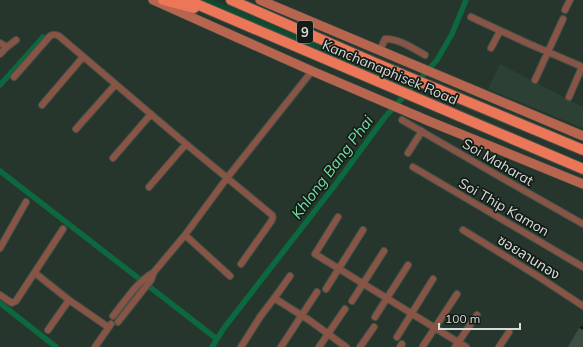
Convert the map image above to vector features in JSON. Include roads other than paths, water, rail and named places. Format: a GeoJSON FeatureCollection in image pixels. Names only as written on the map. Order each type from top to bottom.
{"type":"FeatureCollection","features":[{"type":"Feature","properties":{"kind":"highway"},"geometry":{"type":"LineString","coordinates":[[163,0],[222,15]]}},
{"type":"Feature","properties":{"kind":"highway","name":"Kanchanaphisek Road"},"geometry":{"type":"LineString","coordinates":[[187,0],[583,169]]}},
{"type":"Feature","properties":{"kind":"highway","name":"Kanchanaphisek Road"},"geometry":{"type":"LineString","coordinates":[[231,0],[380,65],[583,150]]}},
{"type":"Feature","properties":{"kind":"main road"},"geometry":{"type":"LineString","coordinates":[[153,0],[431,122],[583,184]]}},
{"type":"Feature","properties":{"kind":"main road"},"geometry":{"type":"LineString","coordinates":[[260,0],[583,136]]}},
{"type":"Feature","properties":{"kind":"street"},"geometry":{"type":"LineString","coordinates":[[565,10],[570,0]]}},
{"type":"Feature","properties":{"kind":"street"},"geometry":{"type":"LineString","coordinates":[[471,17],[583,67],[569,97]]}},
{"type":"Feature","properties":{"kind":"street"},"geometry":{"type":"LineString","coordinates":[[535,80],[563,19]]}},
{"type":"Feature","properties":{"kind":"street"},"geometry":{"type":"LineString","coordinates":[[491,48],[500,31]]}},
{"type":"Feature","properties":{"kind":"street"},"geometry":{"type":"LineString","coordinates":[[14,77],[52,34],[59,36],[115,85],[272,214],[272,220],[241,264]]}},
{"type":"Feature","properties":{"kind":"street"},"geometry":{"type":"LineString","coordinates":[[380,50],[385,39],[391,39],[425,55]]}},
{"type":"Feature","properties":{"kind":"street"},"geometry":{"type":"LineString","coordinates":[[0,54],[16,40]]}},
{"type":"Feature","properties":{"kind":"street"},"geometry":{"type":"LineString","coordinates":[[0,43],[7,47]]}},
{"type":"Feature","properties":{"kind":"street"},"geometry":{"type":"LineString","coordinates":[[42,106],[83,57]]}},
{"type":"Feature","properties":{"kind":"street"},"geometry":{"type":"LineString","coordinates":[[35,273],[69,300],[109,325],[115,325],[115,319],[185,235],[227,178],[312,71]]}},
{"type":"Feature","properties":{"kind":"street"},"geometry":{"type":"LineString","coordinates":[[76,129],[115,85]]}},
{"type":"Feature","properties":{"kind":"street"},"geometry":{"type":"LineString","coordinates":[[112,158],[151,114]]}},
{"type":"Feature","properties":{"kind":"street","name":"Soi Maharat"},"geometry":{"type":"LineString","coordinates":[[402,120],[583,224]]}},
{"type":"Feature","properties":{"kind":"street"},"geometry":{"type":"LineString","coordinates":[[408,153],[422,131]]}},
{"type":"Feature","properties":{"kind":"street"},"geometry":{"type":"LineString","coordinates":[[149,187],[186,144]]}},
{"type":"Feature","properties":{"kind":"street","name":"Soi Thip Kamon"},"geometry":{"type":"LineString","coordinates":[[413,167],[583,267]]}},
{"type":"Feature","properties":{"kind":"street"},"geometry":{"type":"LineString","coordinates":[[0,248],[26,202]]}},
{"type":"Feature","properties":{"kind":"street"},"geometry":{"type":"LineString","coordinates":[[338,217],[315,254],[435,328],[457,345],[466,347]]}},
{"type":"Feature","properties":{"kind":"street"},"geometry":{"type":"LineString","coordinates":[[0,295],[14,303],[63,229]]}},
{"type":"Feature","properties":{"kind":"street"},"geometry":{"type":"LineString","coordinates":[[326,289],[363,230]]}},
{"type":"Feature","properties":{"kind":"street","name":"ซอยลานทอง"},"geometry":{"type":"LineString","coordinates":[[463,230],[583,306]]}},
{"type":"Feature","properties":{"kind":"street"},"geometry":{"type":"LineString","coordinates":[[185,235],[230,276]]}},
{"type":"Feature","properties":{"kind":"street"},"geometry":{"type":"LineString","coordinates":[[352,301],[362,283],[384,251]]}},
{"type":"Feature","properties":{"kind":"street"},"geometry":{"type":"LineString","coordinates":[[375,317],[408,265]]}},
{"type":"Feature","properties":{"kind":"street"},"geometry":{"type":"LineString","coordinates":[[241,347],[260,317],[290,276]]}},
{"type":"Feature","properties":{"kind":"street"},"geometry":{"type":"LineString","coordinates":[[397,337],[433,278]]}},
{"type":"Feature","properties":{"kind":"street"},"geometry":{"type":"LineString","coordinates":[[281,347],[317,292]]}},
{"type":"Feature","properties":{"kind":"street"},"geometry":{"type":"LineString","coordinates":[[423,346],[457,294]]}},
{"type":"Feature","properties":{"kind":"street"},"geometry":{"type":"LineString","coordinates":[[274,298],[302,315],[346,347]]}},
{"type":"Feature","properties":{"kind":"street"},"geometry":{"type":"LineString","coordinates":[[48,330],[69,300]]}},
{"type":"Feature","properties":{"kind":"street"},"geometry":{"type":"LineString","coordinates":[[320,347],[345,309]]}},
{"type":"Feature","properties":{"kind":"street"},"geometry":{"type":"LineString","coordinates":[[457,345],[477,315]]}},
{"type":"Feature","properties":{"kind":"street"},"geometry":{"type":"LineString","coordinates":[[95,347],[109,325]]}},
{"type":"Feature","properties":{"kind":"street"},"geometry":{"type":"LineString","coordinates":[[360,347],[374,327]]}},
{"type":"Feature","properties":{"kind":"street"},"geometry":{"type":"LineString","coordinates":[[499,347],[509,332]]}},
{"type":"Feature","properties":{"kind":"waterway","name":"Khlong Bang Phai"},"geometry":{"type":"LineString","coordinates":[[212,347],[224,328],[335,185],[385,117],[437,60],[452,34],[466,0]]}},
{"type":"Feature","properties":{"kind":"waterway"},"geometry":{"type":"LineString","coordinates":[[0,85],[43,37]]}},
{"type":"Feature","properties":{"kind":"waterway"},"geometry":{"type":"LineString","coordinates":[[0,171],[217,339]]}},
{"type":"Feature","properties":{"kind":"waterway"},"geometry":{"type":"LineString","coordinates":[[0,303],[56,347]]}}]}
